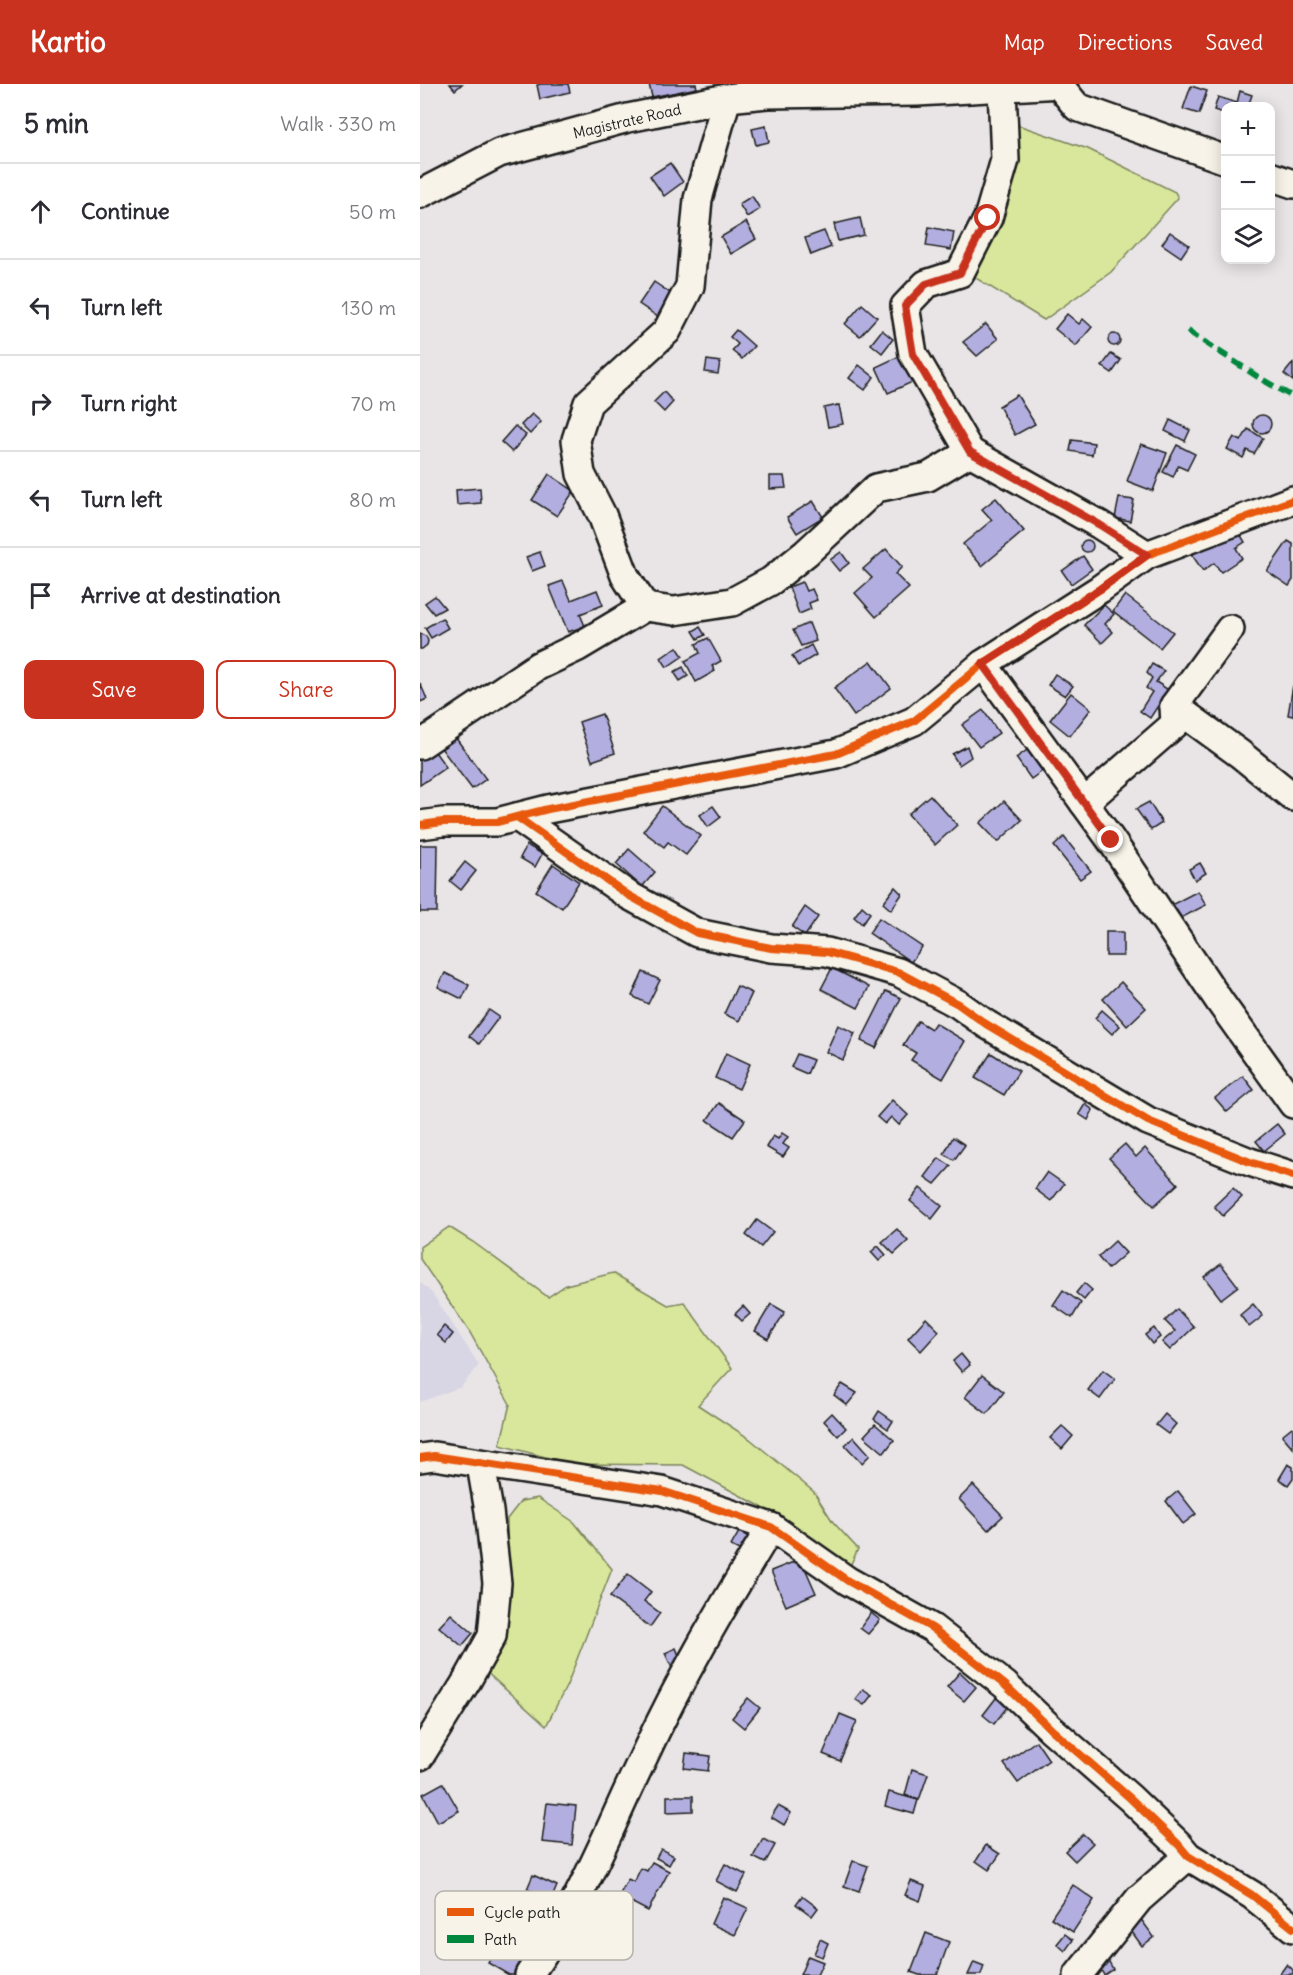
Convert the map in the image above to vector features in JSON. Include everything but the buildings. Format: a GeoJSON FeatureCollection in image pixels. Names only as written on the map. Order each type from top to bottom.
{"type":"FeatureCollection","features":[{"type":"Feature","properties":{"kind":"street","name":"Magistrate Road"},"geometry":{"type":"LineString","coordinates":[[420,194],[499,153],[628,118],[727,98],[767,94],[917,92],[1060,84]]}},
{"type":"Feature","properties":{"kind":"street"},"geometry":{"type":"LineString","coordinates":[[1060,84],[1077,107],[1221,158]]}},
{"type":"Feature","properties":{"kind":"street"},"geometry":{"type":"LineString","coordinates":[[1002,88],[1005,160],[988,218],[960,273],[926,284],[905,306],[913,354],[970,452],[1100,525],[1147,555]]}},
{"type":"Feature","properties":{"kind":"street"},"geometry":{"type":"LineString","coordinates":[[645,607],[625,576],[602,515],[581,474],[576,440],[588,403],[666,331],[690,286],[699,199],[727,98]]}},
{"type":"Feature","properties":{"kind":"street"},"geometry":{"type":"LineString","coordinates":[[1275,178],[1293,184]]}},
{"type":"Feature","properties":{"kind":"street"},"geometry":{"type":"LineString","coordinates":[[420,745],[538,666],[578,647],[645,607],[674,611],[732,602],[771,581],[807,553],[876,488],[928,477],[970,452]]}},
{"type":"Feature","properties":{"kind":"street"},"geometry":{"type":"LineString","coordinates":[[420,825],[443,822],[497,822],[548,809],[836,754],[914,721],[983,664],[1100,589],[1147,555],[1293,500]]}},
{"type":"Feature","properties":{"kind":"street"},"geometry":{"type":"LineString","coordinates":[[1084,803],[1175,723],[1174,706],[1230,628]]}},
{"type":"Feature","properties":{"kind":"street"},"geometry":{"type":"LineString","coordinates":[[983,664],[1084,803],[1293,1104]]}},
{"type":"Feature","properties":{"kind":"street"},"geometry":{"type":"LineString","coordinates":[[1174,706],[1240,754],[1293,797]]}},
{"type":"Feature","properties":{"kind":"street"},"geometry":{"type":"LineString","coordinates":[[517,817],[628,895],[697,933],[771,948],[827,952],[898,972],[958,1004],[986,1024],[1148,1121],[1250,1162],[1293,1176]]}},
{"type":"Feature","properties":{"kind":"street"},"geometry":{"type":"LineString","coordinates":[[420,1458],[434,1456],[662,1491],[771,1527],[848,1581],[932,1628],[1005,1685],[1051,1730],[1131,1798],[1188,1856],[1252,1895],[1293,1928]]}},
{"type":"Feature","properties":{"kind":"street"},"geometry":{"type":"LineString","coordinates":[[420,1756],[492,1636],[496,1583],[489,1511],[481,1465]]}},
{"type":"Feature","properties":{"kind":"street"},"geometry":{"type":"LineString","coordinates":[[580,1891],[678,1688],[719,1611],[771,1527]]}},
{"type":"Feature","properties":{"kind":"street"},"geometry":{"type":"LineString","coordinates":[[1078,1975],[1139,1899],[1188,1856]]}},
{"type":"Feature","properties":{"kind":"street"},"geometry":{"type":"LineString","coordinates":[[529,1975],[539,1960]]}},
{"type":"Feature","properties":{"kind":"shaded area"},"geometry":{"type":"Polygon","coordinates":[[[420,1282],[432,1293],[479,1365],[461,1387],[420,1402],[420,1282]]]}},
{"type":"Feature","properties":{"kind":"green space"},"geometry":{"type":"Polygon","coordinates":[[[1012,123],[1088,149],[1175,192],[1178,198],[1111,272],[1044,320],[966,272],[1012,123]]]}},
{"type":"Feature","properties":{"kind":"green space"},"geometry":{"type":"Polygon","coordinates":[[[449,1227],[548,1297],[566,1285],[613,1273],[668,1305],[684,1302],[732,1368],[698,1405],[750,1439],[814,1492],[833,1522],[858,1549],[848,1570],[760,1506],[683,1465],[572,1464],[500,1445],[510,1404],[469,1331],[420,1259],[420,1247],[449,1227]]]}},
{"type":"Feature","properties":{"kind":"green space"},"geometry":{"type":"Polygon","coordinates":[[[538,1498],[574,1522],[612,1569],[567,1685],[546,1726],[484,1670],[501,1635],[508,1610],[507,1519],[521,1501],[538,1498]]]}},
{"type":"Feature","properties":{"kind":"marked path"},"geometry":{"type":"LineString","coordinates":[[1188,331],[1293,397]]}},
{"type":"Feature","properties":{"kind":"cycle path"},"geometry":{"type":"LineString","coordinates":[[420,825],[443,822],[497,822],[548,809],[836,754],[914,721],[983,664],[1100,589],[1147,555],[1293,500]]}},
{"type":"Feature","properties":{"kind":"cycle path"},"geometry":{"type":"LineString","coordinates":[[517,817],[628,895],[697,933],[771,948],[827,952],[898,972],[958,1004],[986,1024],[1148,1121],[1250,1162],[1293,1176]]}},
{"type":"Feature","properties":{"kind":"cycle path"},"geometry":{"type":"LineString","coordinates":[[420,1458],[434,1456],[662,1491],[771,1527],[848,1581],[932,1628],[1005,1685],[1130,1798],[1188,1856],[1252,1895],[1293,1928]]}},
{"type":"Feature","properties":{"kind":"route"},"geometry":{"type":"LineString","coordinates":[[988,218],[960,273],[926,284],[905,306],[913,354],[970,452],[1100,525],[1147,555],[1100,589],[983,664],[1111,840]]}}]}
